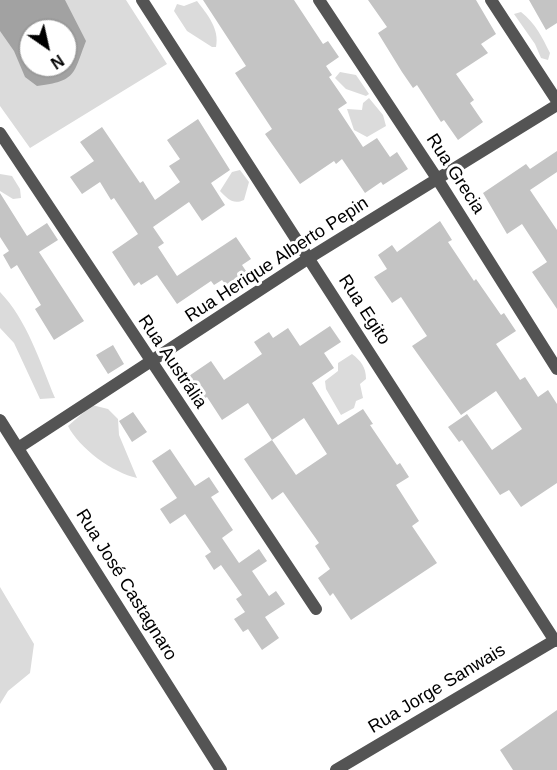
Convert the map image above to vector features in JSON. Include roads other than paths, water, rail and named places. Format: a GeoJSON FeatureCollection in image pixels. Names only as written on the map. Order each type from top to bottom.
{"type":"FeatureCollection","features":[{"type":"Feature","properties":{"kind":"street","name":"Rua Egito"},"geometry":{"type":"LineString","coordinates":[[142,0],[556,640]]}},
{"type":"Feature","properties":{"kind":"street","name":"Rua Grecia"},"geometry":{"type":"LineString","coordinates":[[320,0],[438,180],[557,369]]}},
{"type":"Feature","properties":{"kind":"street"},"geometry":{"type":"LineString","coordinates":[[491,0],[557,103]]}},
{"type":"Feature","properties":{"kind":"street","name":"Rua Herique Alberto Pepin"},"geometry":{"type":"LineString","coordinates":[[18,448],[309,258],[438,180],[557,103]]}},
{"type":"Feature","properties":{"kind":"street","name":"Rua Austrália"},"geometry":{"type":"LineString","coordinates":[[0,133],[316,609]]}},
{"type":"Feature","properties":{"kind":"street","name":"Rua José Castagnaro"},"geometry":{"type":"LineString","coordinates":[[0,420],[221,770]]}},
{"type":"Feature","properties":{"kind":"street","name":"Rua Jorge Sanwais"},"geometry":{"type":"LineString","coordinates":[[336,770],[556,640]]}}]}
